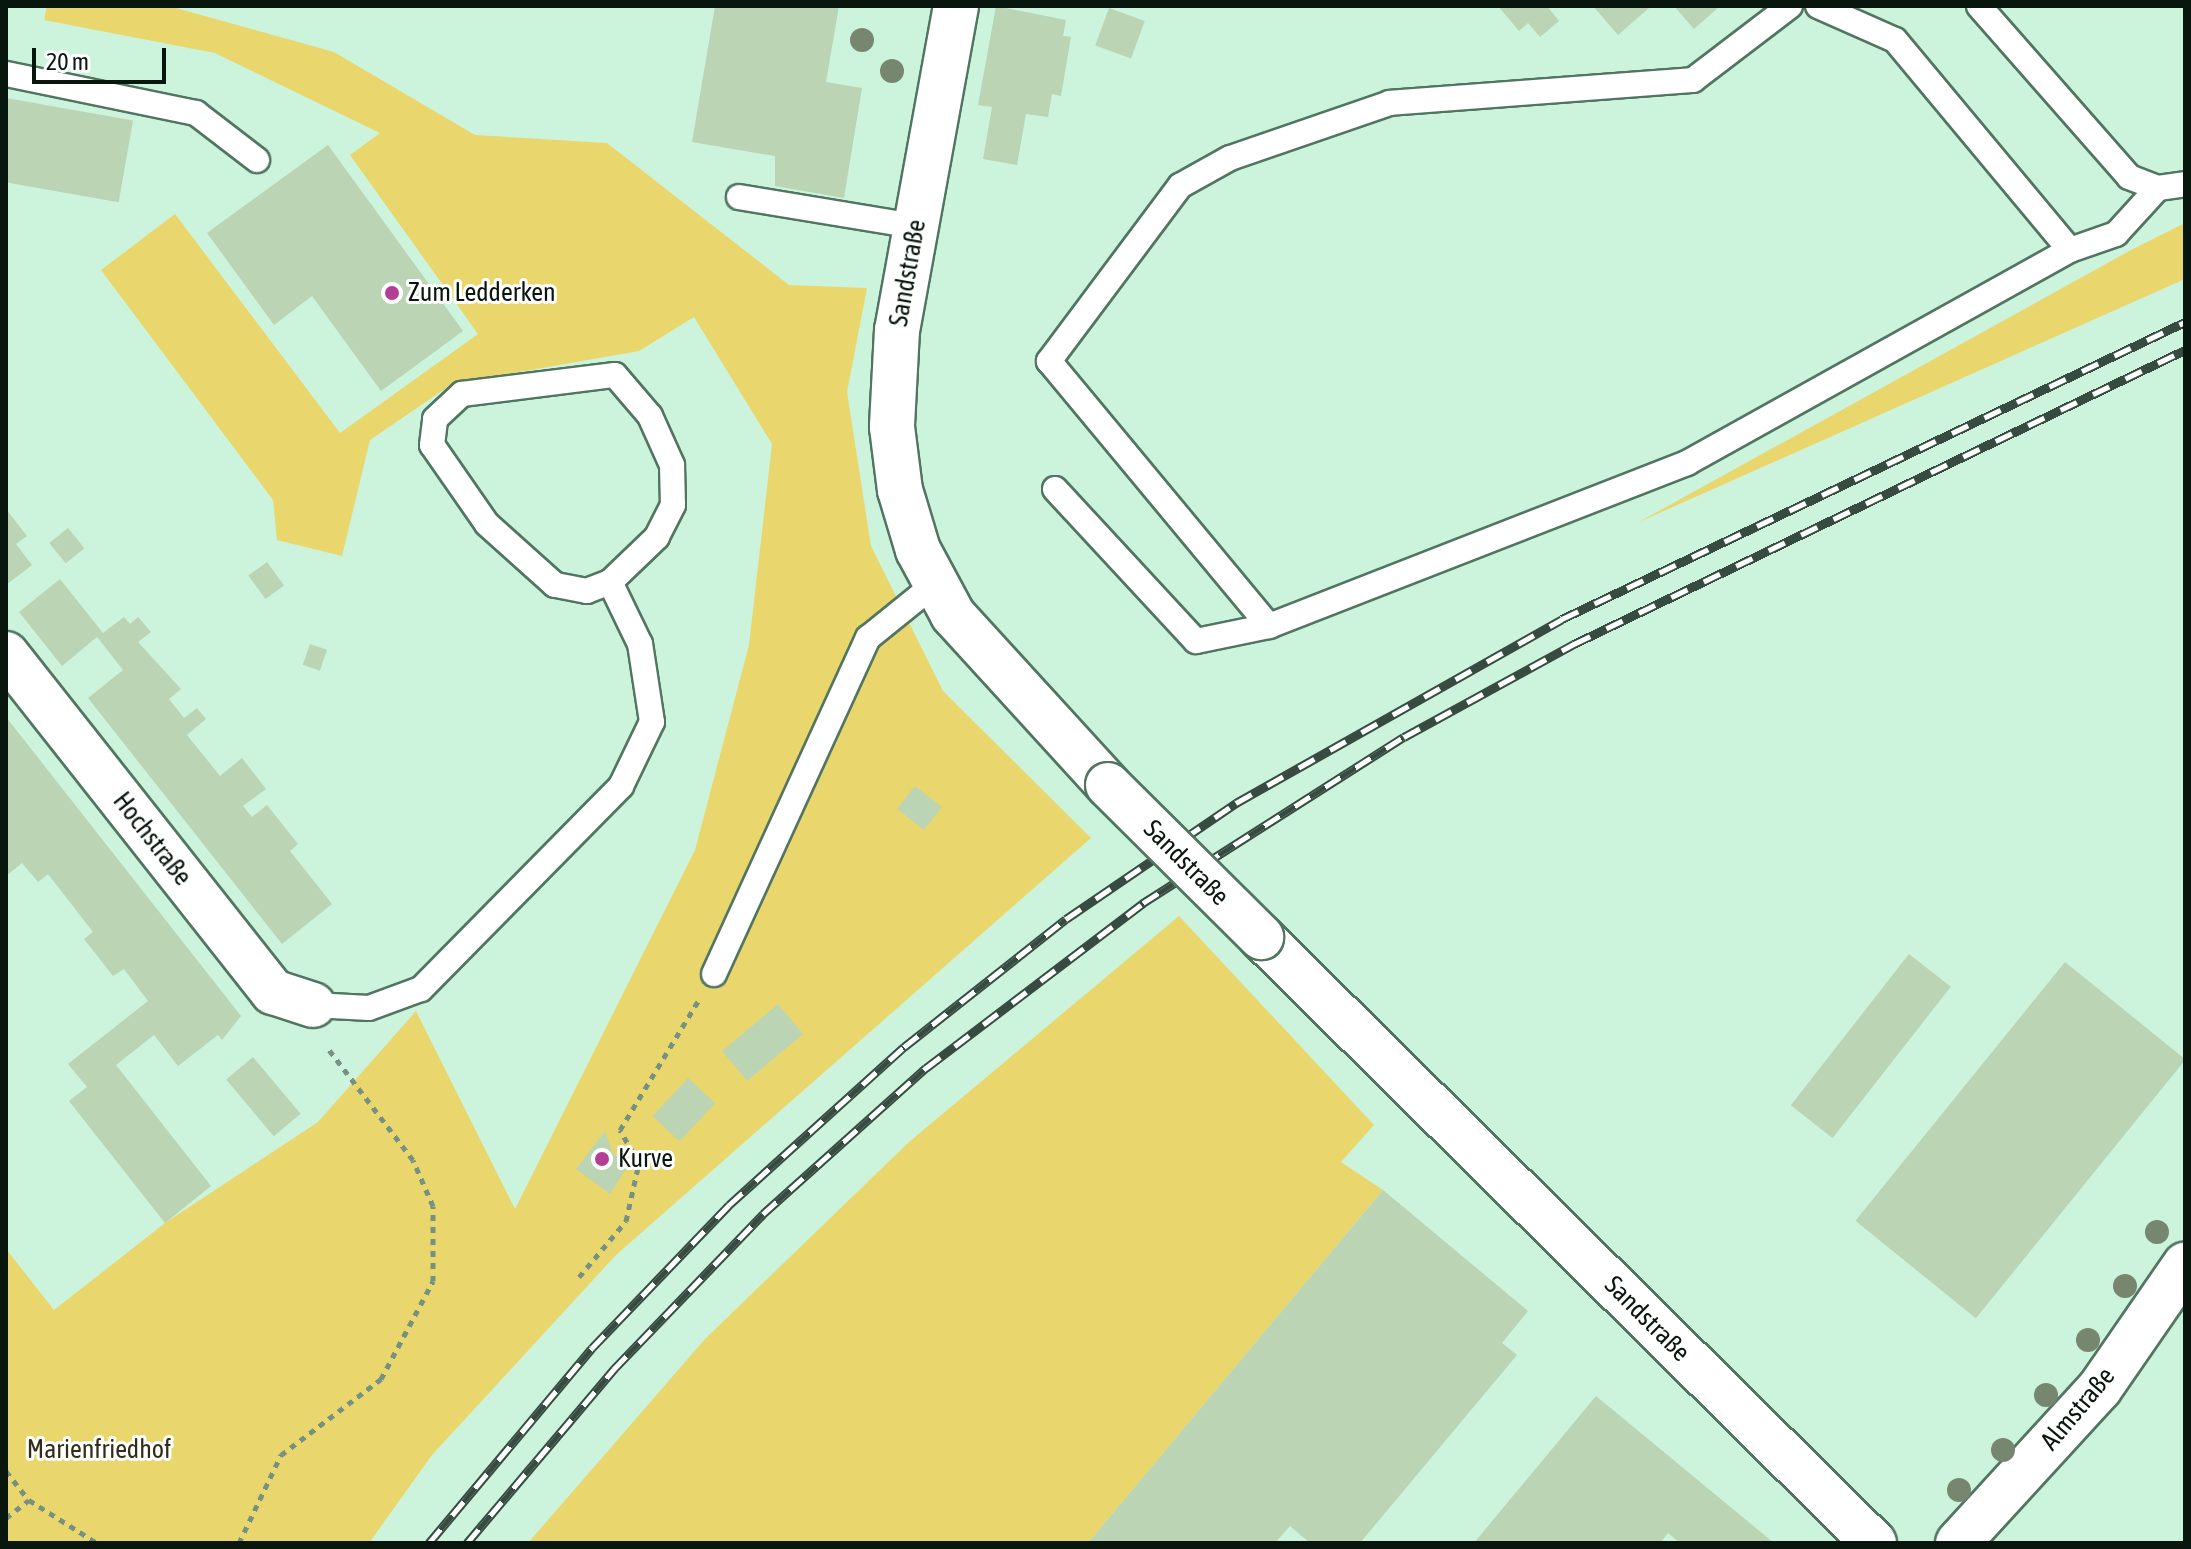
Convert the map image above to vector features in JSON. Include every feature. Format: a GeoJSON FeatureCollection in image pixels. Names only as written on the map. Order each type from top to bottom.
{"type":"FeatureCollection","features":[{"type":"Feature","properties":{"kind":"street","name":"Sandstraße"},"geometry":{"type":"LineString","coordinates":[[956,6],[897,330],[892,427],[900,490],[935,584],[986,658],[1108,785],[1874,1543]]}},
{"type":"Feature","properties":{"kind":"street","name":"Hochstraße"},"geometry":{"type":"LineString","coordinates":[[6,654],[273,992],[313,1005]]}},
{"type":"Feature","properties":{"kind":"street","name":"Almstraße"},"geometry":{"type":"LineString","coordinates":[[1958,1543],[2100,1388],[2185,1265]]}},
{"type":"Feature","properties":{"kind":"lane"},"geometry":{"type":"LineString","coordinates":[[1269,626],[1049,361],[1180,186],[1230,158],[1390,103],[1693,80],[1790,6]]}},
{"type":"Feature","properties":{"kind":"lane"},"geometry":{"type":"LineString","coordinates":[[1818,6],[1895,40],[2070,250]]}},
{"type":"Feature","properties":{"kind":"lane"},"geometry":{"type":"LineString","coordinates":[[1979,6],[2129,177],[2158,188],[2185,184]]}},
{"type":"Feature","properties":{"kind":"lane"},"geometry":{"type":"LineString","coordinates":[[6,74],[196,113],[257,160]]}},
{"type":"Feature","properties":{"kind":"lane"},"geometry":{"type":"LineString","coordinates":[[1055,489],[1196,641],[1269,626],[1687,463],[2070,250],[2116,234],[2158,188]]}},
{"type":"Feature","properties":{"kind":"lane"},"geometry":{"type":"LineString","coordinates":[[739,197],[915,226]]}},
{"type":"Feature","properties":{"kind":"lane"},"geometry":{"type":"LineString","coordinates":[[615,375],[650,416],[672,465],[673,505],[657,537],[610,582],[587,591],[555,585],[524,564],[432,445],[435,419],[462,394],[615,375]]}},
{"type":"Feature","properties":{"kind":"lane"},"geometry":{"type":"LineString","coordinates":[[313,1005],[369,1008],[421,989],[621,786],[652,722],[640,644],[610,582]]}},
{"type":"Feature","properties":{"kind":"lane"},"geometry":{"type":"LineString","coordinates":[[714,974],[868,638],[935,584]]}},
{"type":"Feature","properties":{"kind":"path"},"geometry":{"type":"LineString","coordinates":[[579,1277],[626,1221],[639,1163],[620,1130],[714,974]]}},
{"type":"Feature","properties":{"kind":"path"},"geometry":{"type":"LineString","coordinates":[[239,1543],[281,1455],[381,1379],[433,1281],[433,1206],[418,1171],[330,1059],[313,1005]]}},
{"type":"Feature","properties":{"kind":"path"},"geometry":{"type":"LineString","coordinates":[[6,1471],[29,1500],[97,1543]]}},
{"type":"Feature","properties":{"kind":"path"},"geometry":{"type":"LineString","coordinates":[[6,1518],[29,1500]]}},
{"type":"Feature","properties":{"kind":"green space","name":"Marienfriedhof"},"geometry":{"type":"Polygon","coordinates":[[[47,6],[169,6],[334,52],[475,135],[607,143],[789,285],[867,288],[847,392],[871,546],[943,691],[1091,838],[616,1255],[432,1455],[369,1543],[6,1543],[6,1249],[54,1310],[165,1223],[318,1122],[416,1011],[515,1209],[695,850],[749,645],[772,444],[694,317],[639,351],[452,384],[370,440],[342,556],[277,540],[273,500],[101,270],[175,214],[340,433],[478,334],[350,155],[380,133],[215,53],[44,20],[47,6]]]}},
{"type":"Feature","properties":{"kind":"green space"},"geometry":{"type":"Polygon","coordinates":[[[2185,223],[2185,279],[1639,522],[2131,250],[2185,223]]]}},
{"type":"Feature","properties":{"kind":"green space"},"geometry":{"type":"Polygon","coordinates":[[[1179,916],[1374,1125],[1341,1162],[1383,1190],[1088,1543],[528,1543],[705,1339],[909,1142],[1179,916]]]}},
{"type":"Feature","properties":{"kind":"building"},"geometry":{"type":"Polygon","coordinates":[[[715,6],[839,6],[826,82],[862,88],[844,198],[775,186],[775,156],[692,142],[715,6]]]}},
{"type":"Feature","properties":{"kind":"building"},"geometry":{"type":"Polygon","coordinates":[[[996,6],[1066,20],[1063,36],[1071,37],[1061,96],[1052,94],[1048,117],[1026,114],[1017,165],[983,159],[992,107],[978,105],[996,6]]]}},
{"type":"Feature","properties":{"kind":"building"},"geometry":{"type":"Polygon","coordinates":[[[1498,6],[1547,6],[1559,21],[1540,37],[1528,23],[1519,31],[1498,6]]]}},
{"type":"Feature","properties":{"kind":"building"},"geometry":{"type":"Polygon","coordinates":[[[1593,6],[1647,6],[1649,8],[1618,35],[1593,6]]]}},
{"type":"Feature","properties":{"kind":"building"},"geometry":{"type":"Polygon","coordinates":[[[1674,6],[1720,6],[1694,29],[1674,6]]]}},
{"type":"Feature","properties":{"kind":"building"},"geometry":{"type":"Polygon","coordinates":[[[1109,8],[1145,21],[1131,59],[1095,46],[1109,8]]]}},
{"type":"Feature","properties":{"kind":"building"},"geometry":{"type":"Polygon","coordinates":[[[6,98],[133,120],[119,202],[6,182],[6,98]]]}},
{"type":"Feature","properties":{"kind":"building"},"geometry":{"type":"Polygon","coordinates":[[[328,145],[463,331],[381,391],[312,296],[274,325],[207,233],[328,145]]]}},
{"type":"Feature","properties":{"kind":"building"},"geometry":{"type":"Polygon","coordinates":[[[6,509],[27,536],[16,544],[32,565],[6,585],[6,509]]]}},
{"type":"Feature","properties":{"kind":"building"},"geometry":{"type":"Polygon","coordinates":[[[68,528],[84,548],[66,563],[49,543],[68,528]]]}},
{"type":"Feature","properties":{"kind":"building"},"geometry":{"type":"Polygon","coordinates":[[[267,562],[284,585],[265,599],[248,576],[267,562]]]}},
{"type":"Feature","properties":{"kind":"building"},"geometry":{"type":"Polygon","coordinates":[[[60,579],[103,633],[124,617],[130,624],[138,617],[151,632],[138,642],[181,689],[169,699],[184,718],[197,708],[206,719],[187,735],[220,776],[242,758],[266,789],[243,806],[252,817],[267,805],[298,844],[290,851],[332,904],[282,944],[88,698],[123,670],[97,637],[62,666],[19,612],[60,579]]]}},
{"type":"Feature","properties":{"kind":"building"},"geometry":{"type":"Polygon","coordinates":[[[310,644],[327,650],[320,671],[303,665],[310,644]]]}},
{"type":"Feature","properties":{"kind":"building"},"geometry":{"type":"Polygon","coordinates":[[[6,717],[241,1016],[222,1040],[218,1035],[178,1066],[154,1035],[116,1065],[211,1186],[165,1223],[69,1101],[87,1087],[68,1064],[148,1001],[124,969],[113,976],[84,939],[93,932],[48,874],[38,882],[22,863],[6,876],[6,717]]]}},
{"type":"Feature","properties":{"kind":"building"},"geometry":{"type":"Polygon","coordinates":[[[915,786],[942,807],[924,830],[897,809],[915,786]]]}},
{"type":"Feature","properties":{"kind":"building"},"geometry":{"type":"Polygon","coordinates":[[[1909,954],[1951,987],[1833,1138],[1791,1105],[1909,954]]]}},
{"type":"Feature","properties":{"kind":"building"},"geometry":{"type":"Polygon","coordinates":[[[2065,962],[2185,1060],[1976,1318],[1855,1221],[2065,962]]]}},
{"type":"Feature","properties":{"kind":"building"},"geometry":{"type":"Polygon","coordinates":[[[778,1004],[803,1034],[747,1081],[722,1051],[778,1004]]]}},
{"type":"Feature","properties":{"kind":"building"},"geometry":{"type":"Polygon","coordinates":[[[253,1057],[301,1114],[274,1136],[226,1079],[253,1057]]]}},
{"type":"Feature","properties":{"kind":"building"},"geometry":{"type":"Polygon","coordinates":[[[688,1078],[715,1103],[680,1141],[653,1116],[688,1078]]]}},
{"type":"Feature","properties":{"kind":"building","name":"Kurve"},"geometry":{"type":"Polygon","coordinates":[[[605,1131],[613,1154],[629,1164],[610,1194],[576,1169],[605,1131]]]}},
{"type":"Feature","properties":{"kind":"building"},"geometry":{"type":"Polygon","coordinates":[[[1383,1190],[1528,1311],[1502,1343],[1517,1355],[1360,1543],[1310,1543],[1290,1526],[1275,1543],[1088,1543],[1383,1190]]]}},
{"type":"Feature","properties":{"kind":"building"},"geometry":{"type":"Polygon","coordinates":[[[1596,1396],[1774,1543],[1680,1543],[1668,1533],[1660,1543],[1474,1543],[1596,1396]]]}},
{"type":"Feature","properties":{"kind":"railway"},"geometry":{"type":"LineString","coordinates":[[429,1543],[592,1348],[729,1205],[904,1047],[1066,919],[1236,803],[1562,619],[2185,322]]}},
{"type":"Feature","properties":{"kind":"railway"},"geometry":{"type":"LineString","coordinates":[[467,1543],[614,1369],[763,1214],[926,1068],[1143,903],[1404,737],[1574,644],[2185,350]]}},
{"type":"Feature","properties":{"kind":"place","name":"Zum Ledderken"},"geometry":{"type":"Point","coordinates":[392,293]}},
{"type":"Feature","properties":{"kind":"place","name":"Kurve"},"geometry":{"type":"Point","coordinates":[602,1159]}}]}
